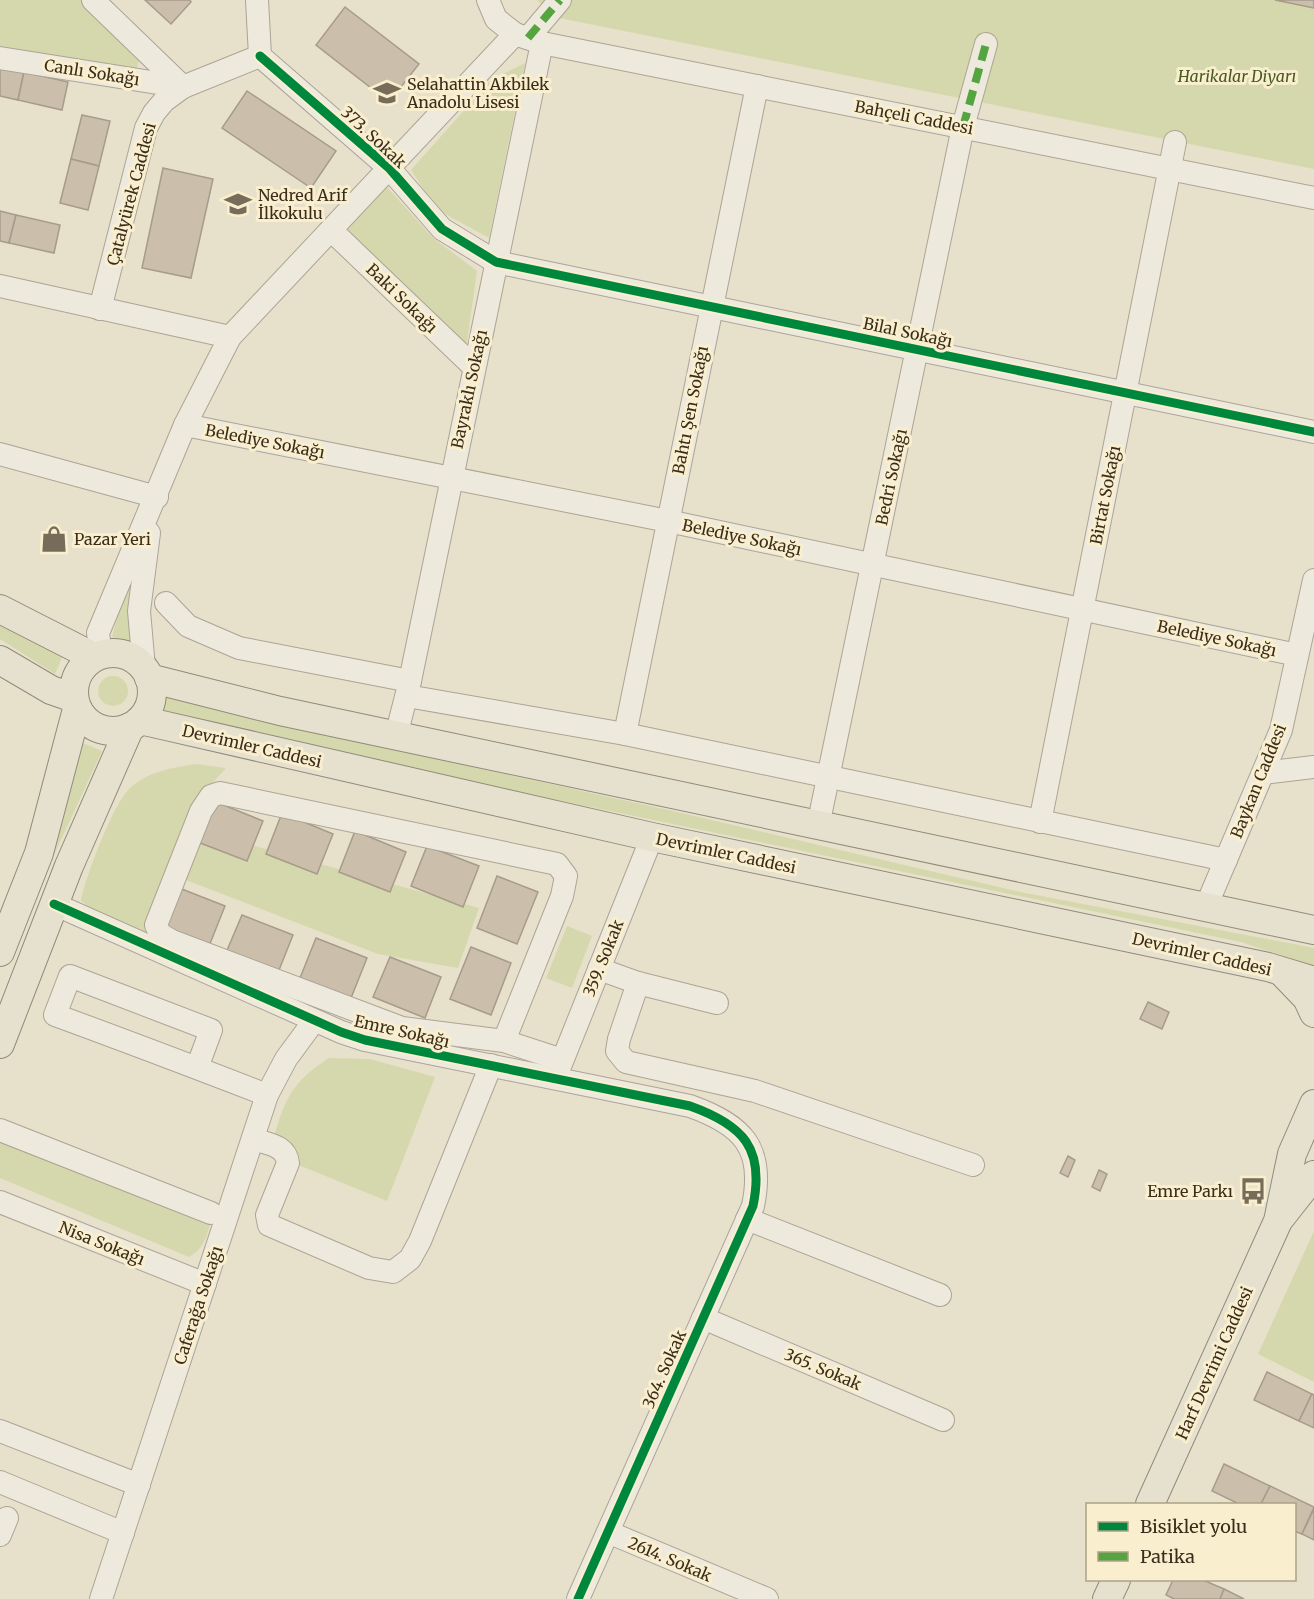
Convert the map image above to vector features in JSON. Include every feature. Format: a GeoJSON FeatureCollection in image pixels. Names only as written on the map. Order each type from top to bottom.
{"type":"FeatureCollection","features":[{"type":"Feature","properties":{"kind":"main road"},"geometry":{"type":"LineString","coordinates":[[0,609],[98,656]]}},
{"type":"Feature","properties":{"kind":"main road"},"geometry":{"type":"LineString","coordinates":[[0,952],[39,853],[76,704],[78,674],[98,656],[116,653],[127,655],[147,673],[279,711],[1205,909],[1314,930]]}},
{"type":"Feature","properties":{"kind":"main road"},"geometry":{"type":"LineString","coordinates":[[0,660],[76,704],[94,727],[118,731],[135,724]]}},
{"type":"Feature","properties":{"kind":"main road"},"geometry":{"type":"LineString","coordinates":[[0,1044],[54,904],[135,724],[151,700],[147,673]]}},
{"type":"Feature","properties":{"kind":"main road","name":"Devrimler Caddesi"},"geometry":{"type":"LineString","coordinates":[[135,724],[1282,972],[1314,981]]}},
{"type":"Feature","properties":{"kind":"main road"},"geometry":{"type":"LineString","coordinates":[[1282,972],[1307,998],[1314,1013]]}},
{"type":"Feature","properties":{"kind":"main road","name":"Harf Devrimi Caddesi"},"geometry":{"type":"LineString","coordinates":[[1150,1503],[1278,1221],[1292,1154],[1314,1104]]}},
{"type":"Feature","properties":{"kind":"main road","name":"Harf Devrimi Caddesi"},"geometry":{"type":"LineString","coordinates":[[1278,1221],[1314,1175]]}},
{"type":"Feature","properties":{"kind":"main road"},"geometry":{"type":"LineString","coordinates":[[1107,1599],[1116,1581]]}},
{"type":"Feature","properties":{"kind":"street"},"geometry":{"type":"LineString","coordinates":[[93,0],[183,87]]}},
{"type":"Feature","properties":{"kind":"street"},"geometry":{"type":"LineString","coordinates":[[257,0],[260,56]]}},
{"type":"Feature","properties":{"kind":"street"},"geometry":{"type":"LineString","coordinates":[[488,0],[496,19],[528,38]]}},
{"type":"Feature","properties":{"kind":"street"},"geometry":{"type":"LineString","coordinates":[[98,656],[98,633],[155,502],[185,425],[230,337],[389,168],[528,38],[560,0]]}},
{"type":"Feature","properties":{"kind":"street","name":"Bahçeli Caddesi"},"geometry":{"type":"LineString","coordinates":[[528,38],[1314,198]]}},
{"type":"Feature","properties":{"kind":"street","name":"Bayraklı Sokağı"},"geometry":{"type":"LineString","coordinates":[[396,736],[409,689],[496,262],[528,38]]}},
{"type":"Feature","properties":{"kind":"street","name":"Bedri Sokağı"},"geometry":{"type":"LineString","coordinates":[[818,826],[963,127],[986,44]]}},
{"type":"Feature","properties":{"kind":"street","name":"Çatalyürek Caddesi"},"geometry":{"type":"LineString","coordinates":[[100,309],[146,128],[164,100],[183,87],[260,56]]}},
{"type":"Feature","properties":{"kind":"street","name":"373. Sokak"},"geometry":{"type":"LineString","coordinates":[[260,56],[389,168],[442,229],[496,262]]}},
{"type":"Feature","properties":{"kind":"street","name":"Canlı Sokağı"},"geometry":{"type":"LineString","coordinates":[[0,58],[183,87]]}},
{"type":"Feature","properties":{"kind":"street","name":"Bahtı Şen Sokağı"},"geometry":{"type":"LineString","coordinates":[[625,734],[756,86]]}},
{"type":"Feature","properties":{"kind":"street","name":"Birtat Sokağı"},"geometry":{"type":"LineString","coordinates":[[1040,822],[1175,142]]}},
{"type":"Feature","properties":{"kind":"street","name":"Baki Sokağı"},"geometry":{"type":"LineString","coordinates":[[331,230],[474,367]]}},
{"type":"Feature","properties":{"kind":"street","name":"Bilal Sokağı"},"geometry":{"type":"LineString","coordinates":[[496,262],[1314,432]]}},
{"type":"Feature","properties":{"kind":"street"},"geometry":{"type":"LineString","coordinates":[[0,286],[230,337]]}},
{"type":"Feature","properties":{"kind":"street","name":"Belediye Sokağı"},"geometry":{"type":"LineString","coordinates":[[185,425],[668,521],[1297,655]]}},
{"type":"Feature","properties":{"kind":"street"},"geometry":{"type":"LineString","coordinates":[[0,453],[155,502]]}},
{"type":"Feature","properties":{"kind":"street"},"geometry":{"type":"LineString","coordinates":[[147,673],[139,611],[155,502]]}},
{"type":"Feature","properties":{"kind":"street","name":"Baykan Caddesi"},"geometry":{"type":"LineString","coordinates":[[1205,909],[1281,730],[1314,580]]}},
{"type":"Feature","properties":{"kind":"street"},"geometry":{"type":"LineString","coordinates":[[166,603],[188,626],[239,648],[409,689],[1226,860]]}},
{"type":"Feature","properties":{"kind":"street"},"geometry":{"type":"LineString","coordinates":[[1263,773],[1314,767]]}},
{"type":"Feature","properties":{"kind":"street"},"geometry":{"type":"LineString","coordinates":[[504,1041],[562,896],[566,876],[557,864],[220,793],[211,796],[201,811],[156,925],[160,934],[172,941],[402,1028],[504,1041],[559,1069]]}},
{"type":"Feature","properties":{"kind":"street","name":"359. Sokak"},"geometry":{"type":"LineString","coordinates":[[559,1069],[652,837]]}},
{"type":"Feature","properties":{"kind":"street","name":"Emre Sokağı"},"geometry":{"type":"LineString","coordinates":[[54,904],[314,1021],[365,1040],[491,1065],[559,1069],[690,1106],[728,1124],[742,1135],[751,1148]]}},
{"type":"Feature","properties":{"kind":"street"},"geometry":{"type":"LineString","coordinates":[[599,969],[638,983],[717,1003]]}},
{"type":"Feature","properties":{"kind":"street"},"geometry":{"type":"LineString","coordinates":[[197,1068],[211,1030],[70,976],[55,1015],[267,1095]]}},
{"type":"Feature","properties":{"kind":"street"},"geometry":{"type":"LineString","coordinates":[[638,983],[617,1051],[626,1062],[755,1091],[973,1165]]}},
{"type":"Feature","properties":{"kind":"street","name":"Caferağa Sokağı"},"geometry":{"type":"LineString","coordinates":[[101,1599],[267,1095],[286,1059],[314,1021]]}},
{"type":"Feature","properties":{"kind":"street"},"geometry":{"type":"LineString","coordinates":[[253,1139],[281,1149],[287,1155],[288,1163],[267,1215],[269,1225],[369,1268],[393,1272],[410,1260],[420,1241],[491,1065]]}},
{"type":"Feature","properties":{"kind":"street"},"geometry":{"type":"LineString","coordinates":[[0,1130],[211,1213]]}},
{"type":"Feature","properties":{"kind":"street","name":"364. Sokak"},"geometry":{"type":"LineString","coordinates":[[578,1599],[747,1219],[758,1183],[756,1161],[751,1148]]}},
{"type":"Feature","properties":{"kind":"street","name":"Nisa Sokağı"},"geometry":{"type":"LineString","coordinates":[[0,1202],[205,1284]]}},
{"type":"Feature","properties":{"kind":"street"},"geometry":{"type":"LineString","coordinates":[[747,1219],[940,1295]]}},
{"type":"Feature","properties":{"kind":"street","name":"365. Sokak"},"geometry":{"type":"LineString","coordinates":[[703,1318],[944,1420]]}},
{"type":"Feature","properties":{"kind":"street"},"geometry":{"type":"LineString","coordinates":[[0,1431],[139,1485]]}},
{"type":"Feature","properties":{"kind":"street"},"geometry":{"type":"LineString","coordinates":[[0,1482],[123,1533]]}},
{"type":"Feature","properties":{"kind":"street","name":"2614. Sokak"},"geometry":{"type":"LineString","coordinates":[[608,1532],[766,1599]]}},
{"type":"Feature","properties":{"kind":"green space"},"geometry":{"type":"Polygon","coordinates":[[[0,0],[84,0],[141,52],[137,69],[0,46],[0,0]]]}},
{"type":"Feature","properties":{"kind":"green space","name":"Harikalar Diyarı"},"geometry":{"type":"Polygon","coordinates":[[[537,0],[1314,0],[1314,169],[554,17],[537,0]]]}},
{"type":"Feature","properties":{"kind":"green space"},"geometry":{"type":"Polygon","coordinates":[[[525,63],[489,238],[436,209],[411,170],[491,80],[525,63]]]}},
{"type":"Feature","properties":{"kind":"green space"},"geometry":{"type":"Polygon","coordinates":[[[386,186],[433,238],[477,271],[466,348],[346,229],[386,186]]]}},
{"type":"Feature","properties":{"kind":"green space"},"geometry":{"type":"Polygon","coordinates":[[[127,581],[131,583],[137,644],[112,637],[127,581]]]}},
{"type":"Feature","properties":{"kind":"green space"},"geometry":{"type":"Polygon","coordinates":[[[0,626],[63,655],[55,674],[0,639],[0,626]]]}},
{"type":"Feature","properties":{"kind":"green space"},"geometry":{"type":"Polygon","coordinates":[[[113,676],[124,680],[128,691],[124,702],[113,706],[102,702],[98,691],[102,680],[113,676]]]}},
{"type":"Feature","properties":{"kind":"green space"},"geometry":{"type":"Polygon","coordinates":[[[164,693],[323,734],[673,811],[1020,892],[1314,948],[1314,966],[1241,942],[360,759],[159,714],[164,693]]]}},
{"type":"Feature","properties":{"kind":"green space"},"geometry":{"type":"Polygon","coordinates":[[[83,743],[102,751],[54,855],[83,743]]]}},
{"type":"Feature","properties":{"kind":"green space"},"geometry":{"type":"Polygon","coordinates":[[[195,764],[226,768],[202,794],[145,940],[92,911],[81,900],[84,889],[108,824],[123,796],[130,788],[153,774],[195,764]]]}},
{"type":"Feature","properties":{"kind":"green space"},"geometry":{"type":"Polygon","coordinates":[[[201,831],[479,908],[458,968],[378,954],[181,878],[201,831]]]}},
{"type":"Feature","properties":{"kind":"green space"},"geometry":{"type":"Polygon","coordinates":[[[567,926],[592,936],[572,988],[546,978],[567,926]]]}},
{"type":"Feature","properties":{"kind":"green space"},"geometry":{"type":"Polygon","coordinates":[[[329,1058],[370,1059],[435,1077],[387,1201],[269,1153],[288,1098],[303,1078],[329,1058]]]}},
{"type":"Feature","properties":{"kind":"green space"},"geometry":{"type":"Polygon","coordinates":[[[0,1140],[210,1225],[205,1239],[197,1251],[189,1257],[0,1178],[0,1140]]]}},
{"type":"Feature","properties":{"kind":"green space"},"geometry":{"type":"Polygon","coordinates":[[[1314,1231],[1314,1382],[1258,1354],[1314,1231]]]}},
{"type":"Feature","properties":{"kind":"building"},"geometry":{"type":"Polygon","coordinates":[[[145,0],[190,0],[191,2],[171,24],[145,0]]]}},
{"type":"Feature","properties":{"kind":"building"},"geometry":{"type":"Polygon","coordinates":[[[1275,0],[1314,0],[1314,8],[1275,0]]]}},
{"type":"Feature","properties":{"kind":"building"},"geometry":{"type":"Polygon","coordinates":[[[345,7],[419,64],[389,102],[316,45],[345,7]]]}},
{"type":"Feature","properties":{"kind":"building"},"geometry":{"type":"Polygon","coordinates":[[[0,67],[24,72],[18,100],[0,96],[0,67]]]}},
{"type":"Feature","properties":{"kind":"building"},"geometry":{"type":"Polygon","coordinates":[[[24,72],[68,82],[62,110],[18,100],[24,72]]]}},
{"type":"Feature","properties":{"kind":"building"},"geometry":{"type":"Polygon","coordinates":[[[247,91],[336,151],[311,188],[222,128],[247,91]]]}},
{"type":"Feature","properties":{"kind":"building"},"geometry":{"type":"Polygon","coordinates":[[[82,115],[110,121],[99,166],[71,159],[82,115]]]}},
{"type":"Feature","properties":{"kind":"building"},"geometry":{"type":"Polygon","coordinates":[[[71,159],[99,166],[88,210],[60,203],[71,159]]]}},
{"type":"Feature","properties":{"kind":"building"},"geometry":{"type":"Polygon","coordinates":[[[163,168],[213,179],[191,278],[142,268],[163,168]]]}},
{"type":"Feature","properties":{"kind":"building"},"geometry":{"type":"Polygon","coordinates":[[[0,211],[16,215],[9,243],[0,241],[0,211]]]}},
{"type":"Feature","properties":{"kind":"building"},"geometry":{"type":"Polygon","coordinates":[[[16,215],[60,225],[54,253],[9,243],[16,215]]]}},
{"type":"Feature","properties":{"kind":"building"},"geometry":{"type":"Polygon","coordinates":[[[211,800],[263,821],[247,861],[195,841],[211,800]]]}},
{"type":"Feature","properties":{"kind":"building"},"geometry":{"type":"Polygon","coordinates":[[[282,813],[333,834],[317,874],[266,854],[282,813]]]}},
{"type":"Feature","properties":{"kind":"building"},"geometry":{"type":"Polygon","coordinates":[[[355,831],[406,852],[390,892],[339,872],[355,831]]]}},
{"type":"Feature","properties":{"kind":"building"},"geometry":{"type":"Polygon","coordinates":[[[427,846],[479,866],[463,907],[411,886],[427,846]]]}},
{"type":"Feature","properties":{"kind":"building"},"geometry":{"type":"Polygon","coordinates":[[[497,876],[538,892],[517,944],[477,928],[497,876]]]}},
{"type":"Feature","properties":{"kind":"building"},"geometry":{"type":"Polygon","coordinates":[[[174,886],[225,906],[209,946],[158,926],[174,886]]]}},
{"type":"Feature","properties":{"kind":"building"},"geometry":{"type":"Polygon","coordinates":[[[242,915],[293,935],[277,975],[225,955],[242,915]]]}},
{"type":"Feature","properties":{"kind":"building"},"geometry":{"type":"Polygon","coordinates":[[[316,938],[367,958],[351,998],[300,978],[316,938]]]}},
{"type":"Feature","properties":{"kind":"building"},"geometry":{"type":"Polygon","coordinates":[[[471,947],[511,963],[491,1015],[450,999],[471,947]]]}},
{"type":"Feature","properties":{"kind":"building"},"geometry":{"type":"Polygon","coordinates":[[[390,957],[441,977],[425,1018],[373,997],[390,957]]]}},
{"type":"Feature","properties":{"kind":"building"},"geometry":{"type":"Polygon","coordinates":[[[1148,1002],[1169,1012],[1162,1029],[1140,1019],[1148,1002]]]}},
{"type":"Feature","properties":{"kind":"building"},"geometry":{"type":"Polygon","coordinates":[[[1068,1156],[1075,1160],[1068,1177],[1060,1173],[1068,1156]]]}},
{"type":"Feature","properties":{"kind":"building"},"geometry":{"type":"Polygon","coordinates":[[[1099,1170],[1107,1174],[1100,1191],[1092,1187],[1099,1170]]]}},
{"type":"Feature","properties":{"kind":"building"},"geometry":{"type":"Polygon","coordinates":[[[1267,1372],[1312,1394],[1299,1421],[1254,1400],[1267,1372]]]}},
{"type":"Feature","properties":{"kind":"building"},"geometry":{"type":"Polygon","coordinates":[[[1312,1394],[1314,1395],[1314,1428],[1299,1421],[1312,1394]]]}},
{"type":"Feature","properties":{"kind":"building"},"geometry":{"type":"Polygon","coordinates":[[[1224,1464],[1270,1486],[1262,1503],[1237,1503],[1212,1491],[1224,1464]]]}},
{"type":"Feature","properties":{"kind":"building"},"geometry":{"type":"Polygon","coordinates":[[[1270,1486],[1314,1507],[1302,1534],[1296,1532],[1296,1503],[1262,1503],[1270,1486]]]}},
{"type":"Feature","properties":{"kind":"building"},"geometry":{"type":"Polygon","coordinates":[[[1314,1509],[1314,1540],[1302,1534],[1314,1509]]]}},
{"type":"Feature","properties":{"kind":"building"},"geometry":{"type":"Polygon","coordinates":[[[1173,1581],[1205,1581],[1224,1589],[1220,1599],[1174,1599],[1166,1595],[1173,1581]]]}},
{"type":"Feature","properties":{"kind":"building"},"geometry":{"type":"Polygon","coordinates":[[[1224,1589],[1244,1599],[1220,1599],[1224,1589]]]}},
{"type":"Feature","properties":{"kind":"marked path"},"geometry":{"type":"LineString","coordinates":[[528,38],[560,0]]}},
{"type":"Feature","properties":{"kind":"marked path"},"geometry":{"type":"LineString","coordinates":[[963,127],[986,44]]}},
{"type":"Feature","properties":{"kind":"cycle path"},"geometry":{"type":"LineString","coordinates":[[260,56],[389,168],[442,229],[496,262],[1314,432]]}},
{"type":"Feature","properties":{"kind":"cycle path"},"geometry":{"type":"LineString","coordinates":[[54,904],[341,1032],[365,1040],[690,1106],[724,1121],[746,1141],[756,1169],[753,1206],[578,1599]]}},
{"type":"Feature","properties":{"kind":"place","name":"Selahattin Akbilek Anadolu Lisesi"},"geometry":{"type":"Point","coordinates":[387,93]}},
{"type":"Feature","properties":{"kind":"place","name":"Nedred Arif İlkokulu"},"geometry":{"type":"Point","coordinates":[238,204]}},
{"type":"Feature","properties":{"kind":"place","name":"Pazar Yeri"},"geometry":{"type":"Point","coordinates":[54,539]}},
{"type":"Feature","properties":{"kind":"place","name":"Emre Parkı"},"geometry":{"type":"Point","coordinates":[1253,1191]}}]}
